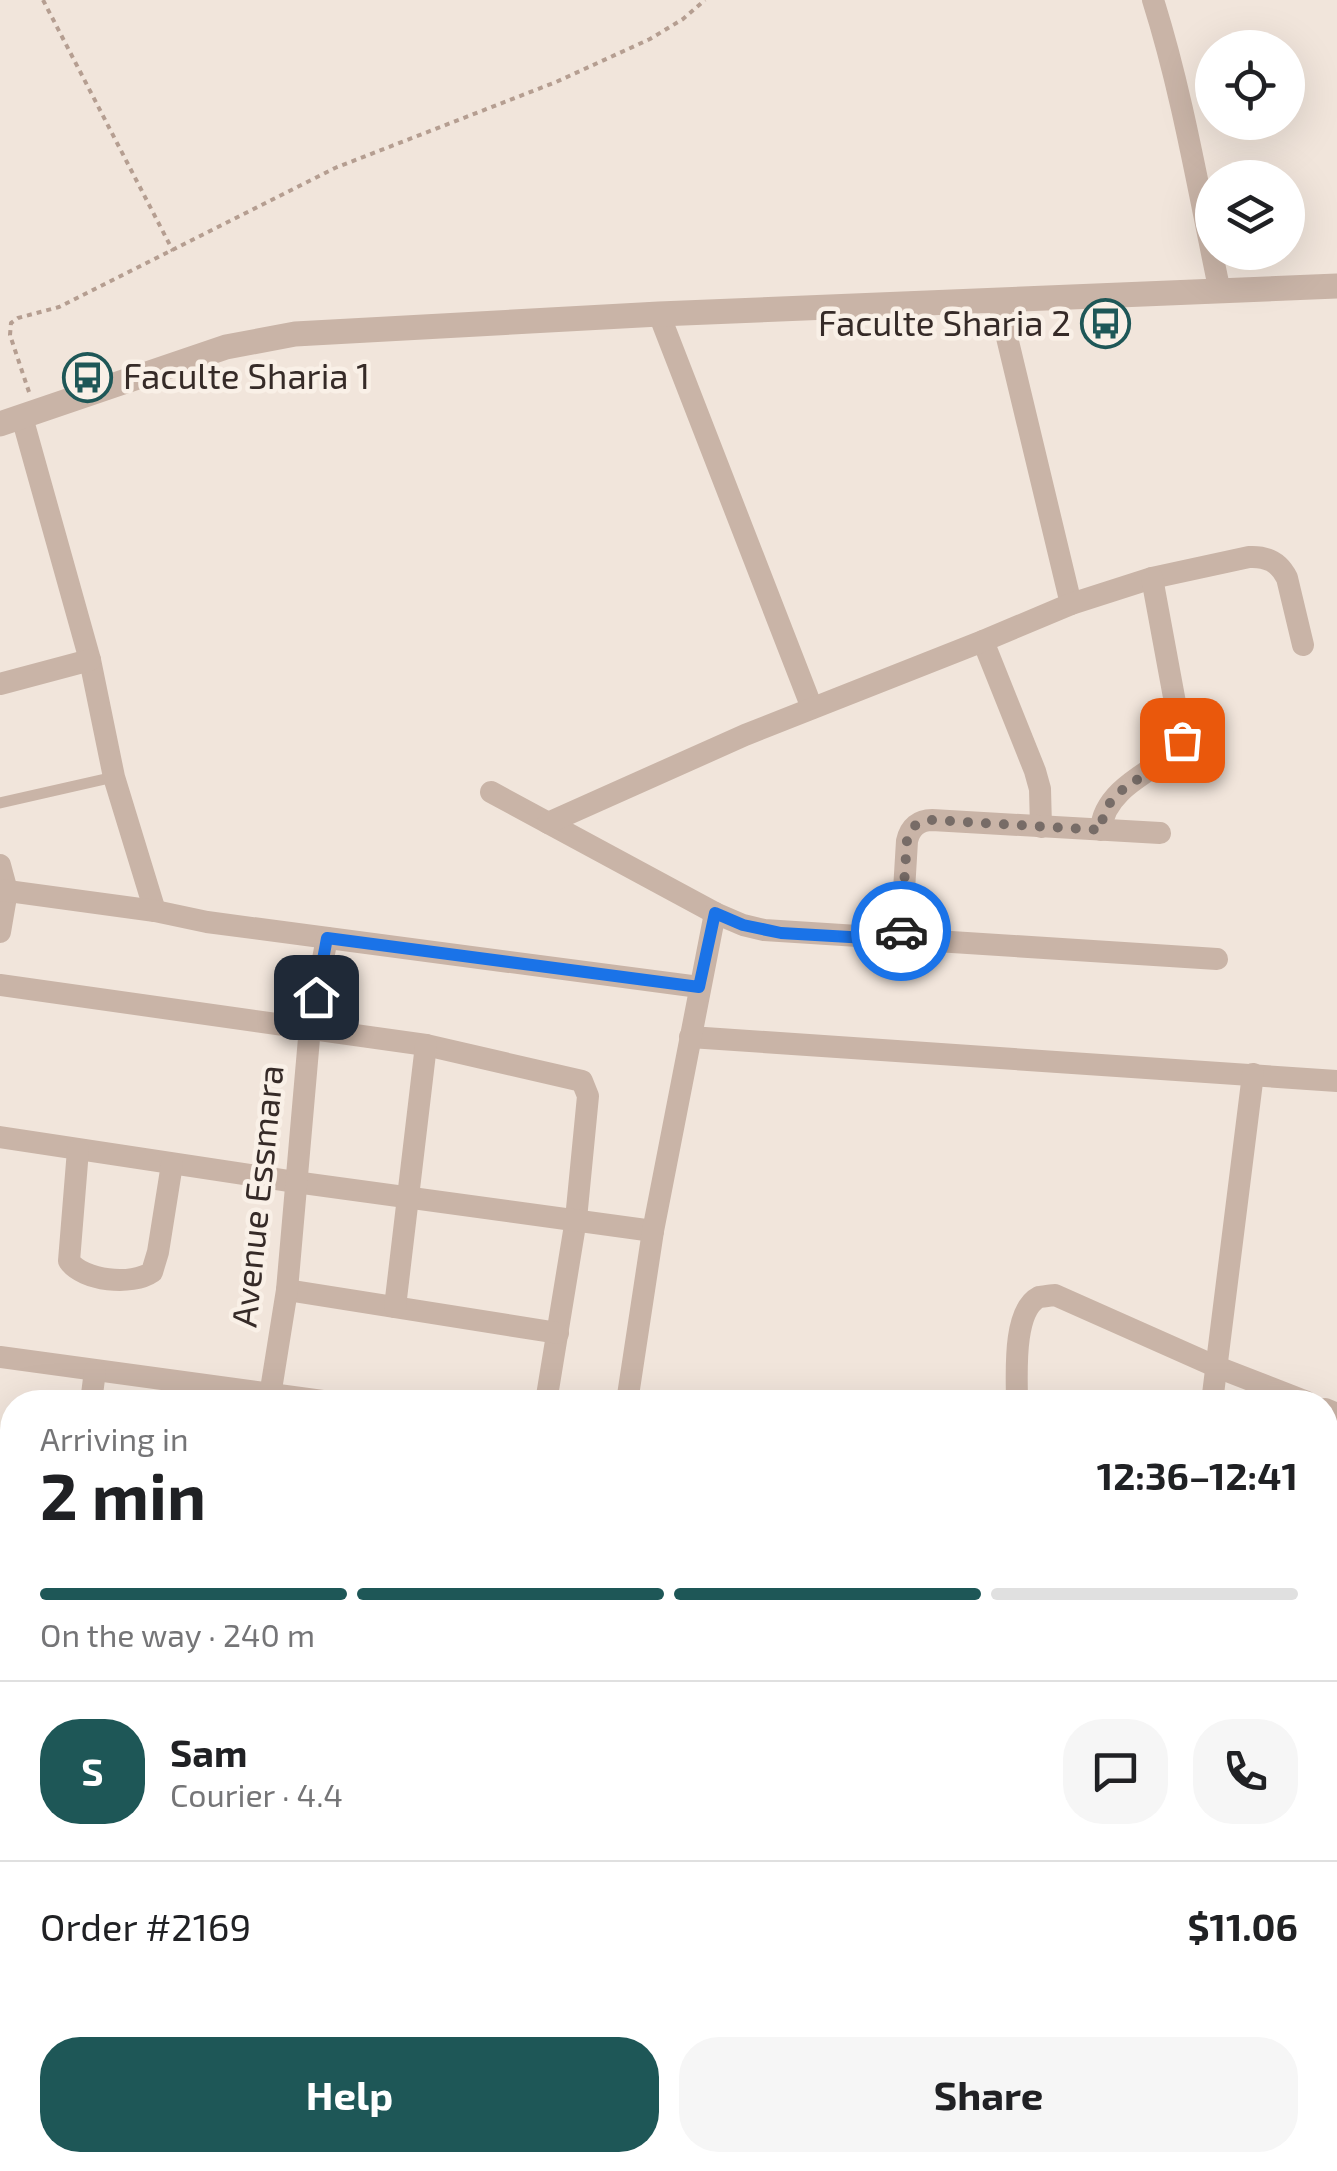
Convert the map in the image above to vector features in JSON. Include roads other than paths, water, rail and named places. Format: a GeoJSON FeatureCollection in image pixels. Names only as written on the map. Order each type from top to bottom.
{"type":"FeatureCollection","features":[{"type":"Feature","properties":{"kind":"street"},"geometry":{"type":"LineString","coordinates":[[1153,0],[1186,123],[1220,292]]}},
{"type":"Feature","properties":{"kind":"street"},"geometry":{"type":"LineString","coordinates":[[154,911],[114,777],[90,660],[19,418],[226,347],[295,334],[659,314],[1337,286]]}},
{"type":"Feature","properties":{"kind":"street"},"geometry":{"type":"LineString","coordinates":[[998,300],[1071,604]]}},
{"type":"Feature","properties":{"kind":"street"},"geometry":{"type":"LineString","coordinates":[[659,314],[812,708]]}},
{"type":"Feature","properties":{"kind":"street"},"geometry":{"type":"LineString","coordinates":[[548,823],[812,708],[1071,604],[1152,578],[1249,556],[1272,560],[1287,578],[1303,646]]}},
{"type":"Feature","properties":{"kind":"street"},"geometry":{"type":"LineString","coordinates":[[1101,830],[1111,800],[1175,753],[1180,745],[1152,578]]}},
{"type":"Feature","properties":{"kind":"street"},"geometry":{"type":"LineString","coordinates":[[983,641],[1036,771],[1041,826]]}},
{"type":"Feature","properties":{"kind":"street"},"geometry":{"type":"LineString","coordinates":[[0,684],[90,660]]}},
{"type":"Feature","properties":{"kind":"street"},"geometry":{"type":"LineString","coordinates":[[491,792],[743,925],[781,933],[1216,959]]}},
{"type":"Feature","properties":{"kind":"street"},"geometry":{"type":"LineString","coordinates":[[901,940],[907,840],[916,824],[932,820],[1160,834]]}},
{"type":"Feature","properties":{"kind":"street"},"geometry":{"type":"LineString","coordinates":[[0,865],[0,932]]}},
{"type":"Feature","properties":{"kind":"street"},"geometry":{"type":"LineString","coordinates":[[3,891],[699,987]]}},
{"type":"Feature","properties":{"kind":"street"},"geometry":{"type":"LineString","coordinates":[[629,1390],[653,1231],[715,913]]}},
{"type":"Feature","properties":{"kind":"street","name":"Avenue Essmara"},"geometry":{"type":"LineString","coordinates":[[271,1390],[287,1290],[310,1027],[327,938]]}},
{"type":"Feature","properties":{"kind":"street"},"geometry":{"type":"LineString","coordinates":[[0,984],[426,1045],[577,1078],[585,1084],[588,1096],[576,1220],[548,1390]]}},
{"type":"Feature","properties":{"kind":"street"},"geometry":{"type":"LineString","coordinates":[[690,1037],[1337,1081]]}},
{"type":"Feature","properties":{"kind":"street"},"geometry":{"type":"LineString","coordinates":[[395,1307],[426,1045]]}},
{"type":"Feature","properties":{"kind":"street"},"geometry":{"type":"LineString","coordinates":[[1214,1390],[1252,1074]]}},
{"type":"Feature","properties":{"kind":"street"},"geometry":{"type":"LineString","coordinates":[[0,1137],[653,1231]]}},
{"type":"Feature","properties":{"kind":"street"},"geometry":{"type":"LineString","coordinates":[[78,1150],[70,1261],[82,1273],[111,1279],[136,1280],[152,1272],[172,1164]]}},
{"type":"Feature","properties":{"kind":"street"},"geometry":{"type":"LineString","coordinates":[[287,1290],[558,1333]]}},
{"type":"Feature","properties":{"kind":"street"},"geometry":{"type":"LineString","coordinates":[[1018,1390],[1017,1351],[1022,1324],[1029,1307],[1040,1297],[1055,1295],[1277,1390]]}},
{"type":"Feature","properties":{"kind":"street"},"geometry":{"type":"LineString","coordinates":[[0,1358],[218,1390]]}},
{"type":"Feature","properties":{"kind":"street"},"geometry":{"type":"LineString","coordinates":[[92,1390],[95,1371]]}},
{"type":"Feature","properties":{"kind":"lane"},"geometry":{"type":"LineString","coordinates":[[0,802],[114,777]]}},
{"type":"Feature","properties":{"kind":"place","name":"Faculte Sharia 2"},"geometry":{"type":"Point","coordinates":[1106,324]}},
{"type":"Feature","properties":{"kind":"place","name":"Faculte Sharia 1"},"geometry":{"type":"Point","coordinates":[88,377]}}]}
